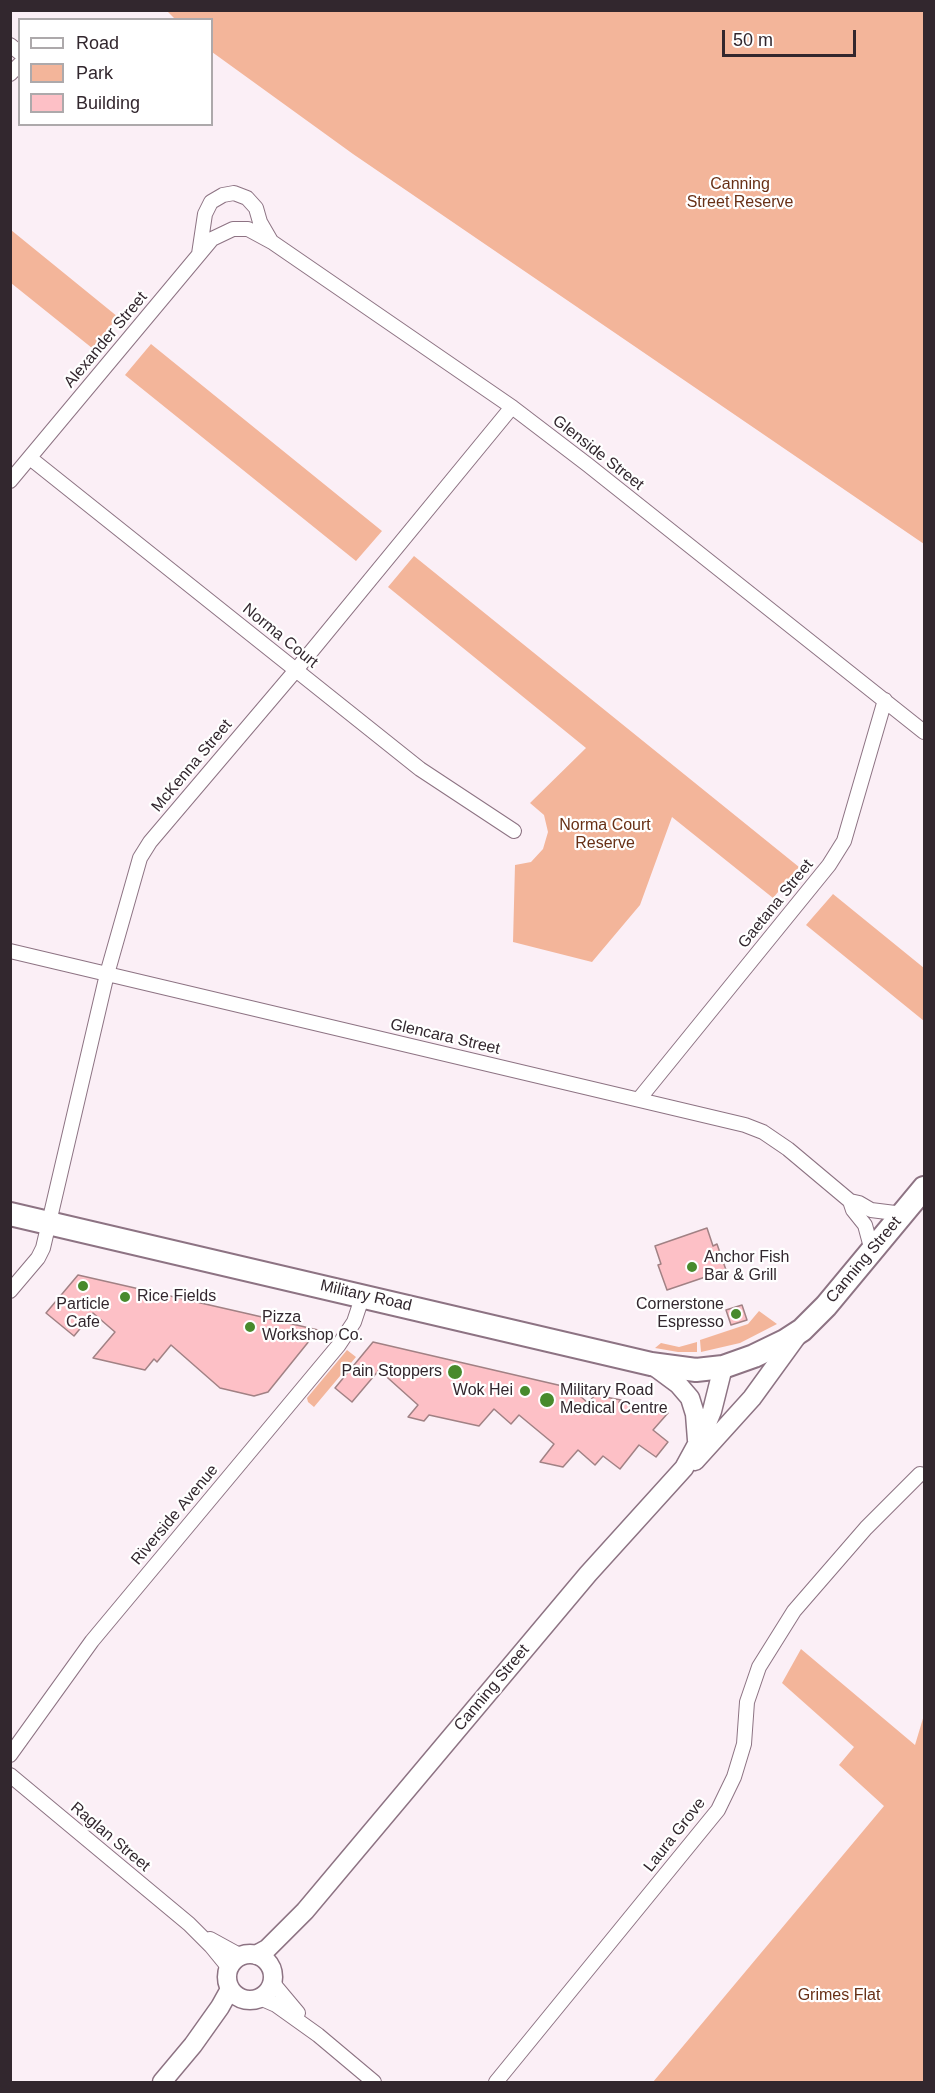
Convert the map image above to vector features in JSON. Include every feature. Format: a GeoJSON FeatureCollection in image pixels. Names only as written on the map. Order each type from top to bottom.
{"type":"FeatureCollection","features":[{"type":"Feature","properties":{"kind":"main road","name":"Canning Street"},"geometry":{"type":"LineString","coordinates":[[723,1366],[768,1351],[802,1330],[826,1306],[924,1188]]}},
{"type":"Feature","properties":{"kind":"main road","name":"Military Road"},"geometry":{"type":"LineString","coordinates":[[10,1214],[651,1364],[696,1370],[723,1366]]}},
{"type":"Feature","properties":{"kind":"street"},"geometry":{"type":"LineString","coordinates":[[198,256],[205,214],[211,202],[223,195],[234,193],[247,198],[256,208],[260,222],[272,242]]}},
{"type":"Feature","properties":{"kind":"street","name":"Glenside Street"},"geometry":{"type":"LineString","coordinates":[[233,229],[248,229],[272,242],[512,407],[924,732]]}},
{"type":"Feature","properties":{"kind":"street","name":"Alexander Street"},"geometry":{"type":"LineString","coordinates":[[10,481],[212,239],[233,229]]}},
{"type":"Feature","properties":{"kind":"street","name":"McKenna Street"},"geometry":{"type":"LineString","coordinates":[[10,1291],[40,1254],[107,974],[140,858],[150,842],[296,670],[512,407]]}},
{"type":"Feature","properties":{"kind":"street","name":"Norma Court"},"geometry":{"type":"LineString","coordinates":[[30,458],[420,769],[514,831]]}},
{"type":"Feature","properties":{"kind":"street","name":"Gaetana Street"},"geometry":{"type":"LineString","coordinates":[[639,1099],[834,857],[844,841],[885,700]]}},
{"type":"Feature","properties":{"kind":"street","name":"Glencara Street"},"geometry":{"type":"LineString","coordinates":[[10,951],[745,1125],[763,1132],[788,1149],[850,1201],[871,1210],[903,1214]]}},
{"type":"Feature","properties":{"kind":"street","name":"Glencara Street"},"geometry":{"type":"LineString","coordinates":[[850,1201],[853,1210],[865,1225],[872,1251]]}},
{"type":"Feature","properties":{"kind":"street","name":"Riverside Avenue"},"geometry":{"type":"LineString","coordinates":[[10,1755],[92,1641],[338,1346],[354,1323],[363,1296]]}},
{"type":"Feature","properties":{"kind":"street","name":"Canning Street"},"geometry":{"type":"LineString","coordinates":[[684,1468],[699,1457],[752,1398],[802,1330]]}},
{"type":"Feature","properties":{"kind":"street"},"geometry":{"type":"LineString","coordinates":[[651,1364],[678,1384],[690,1398],[695,1414],[696,1448]]}},
{"type":"Feature","properties":{"kind":"street","name":"Canning Street"},"geometry":{"type":"LineString","coordinates":[[242,1960],[267,1949],[305,1911],[588,1574],[684,1468],[696,1448],[717,1396],[723,1366]]}},
{"type":"Feature","properties":{"kind":"street","name":"Laura Grove"},"geometry":{"type":"LineString","coordinates":[[496,2082],[718,1810],[734,1777],[744,1744],[747,1702],[759,1667],[794,1611],[866,1528],[920,1474]]}},
{"type":"Feature","properties":{"kind":"street","name":"Raglan Street"},"geometry":{"type":"LineString","coordinates":[[10,1775],[189,1924],[211,1946],[242,1960]]}},
{"type":"Feature","properties":{"kind":"street","name":"Canning Street"},"geometry":{"type":"LineString","coordinates":[[272,1975],[284,1941],[305,1911]]}},
{"type":"Feature","properties":{"kind":"street"},"geometry":{"type":"LineString","coordinates":[[318,2035],[283,1997],[267,1962],[242,1960],[228,1982],[245,1995],[276,2005],[318,2035],[374,2082]]}},
{"type":"Feature","properties":{"kind":"street"},"geometry":{"type":"LineString","coordinates":[[162,2082],[193,2045],[245,1995],[266,1994],[272,1975]]}},
{"type":"Feature","properties":{"kind":"green space","name":"Canning Street Reserve"},"geometry":{"type":"Polygon","coordinates":[[[167,11],[924,11],[924,544],[353,154],[213,53],[213,18],[174,18],[167,11]]]}},
{"type":"Feature","properties":{"kind":"green space"},"geometry":{"type":"Polygon","coordinates":[[[11,230],[118,317],[92,348],[11,283],[11,230]]]}},
{"type":"Feature","properties":{"kind":"green space"},"geometry":{"type":"Polygon","coordinates":[[[151,344],[382,531],[356,561],[125,375],[151,344]]]}},
{"type":"Feature","properties":{"kind":"green space","name":"Norma Court Reserve"},"geometry":{"type":"Polygon","coordinates":[[[414,556],[799,867],[773,898],[672,817],[640,905],[592,962],[513,942],[515,865],[531,862],[543,849],[548,832],[544,815],[530,803],[586,748],[388,587],[414,556]]]}},
{"type":"Feature","properties":{"kind":"green space"},"geometry":{"type":"Polygon","coordinates":[[[833,894],[924,968],[924,1021],[806,925],[833,894]]]}},
{"type":"Feature","properties":{"kind":"green space"},"geometry":{"type":"Polygon","coordinates":[[[759,1311],[777,1324],[740,1343],[701,1352],[700,1340],[748,1324],[759,1311]]]}},
{"type":"Feature","properties":{"kind":"green space"},"geometry":{"type":"Polygon","coordinates":[[[697,1342],[697,1352],[678,1352],[655,1348],[661,1343],[679,1347],[697,1342]]]}},
{"type":"Feature","properties":{"kind":"green space"},"geometry":{"type":"Polygon","coordinates":[[[347,1350],[356,1357],[314,1407],[307,1398],[347,1350]]]}},
{"type":"Feature","properties":{"kind":"green space","name":"Grimes Flat"},"geometry":{"type":"Polygon","coordinates":[[[801,1649],[915,1745],[924,1715],[924,2082],[653,2082],[884,1806],[839,1765],[854,1747],[782,1683],[801,1649]]]}},
{"type":"Feature","properties":{"kind":"building","name":"Anchor Fish Bar & Grill"},"geometry":{"type":"Polygon","coordinates":[[[707,1228],[713,1246],[717,1244],[726,1270],[667,1290],[658,1265],[661,1264],[655,1246],[707,1228]]]}},
{"type":"Feature","properties":{"kind":"building"},"geometry":{"type":"Polygon","coordinates":[[[78,1275],[318,1330],[268,1392],[254,1396],[220,1388],[171,1345],[157,1362],[154,1359],[145,1370],[93,1358],[115,1332],[93,1313],[74,1336],[46,1313],[78,1275]]]}},
{"type":"Feature","properties":{"kind":"building","name":"Cornerstone Espresso"},"geometry":{"type":"Polygon","coordinates":[[[742,1305],[747,1320],[731,1325],[726,1310],[742,1305]]]}},
{"type":"Feature","properties":{"kind":"building"},"geometry":{"type":"Polygon","coordinates":[[[373,1342],[571,1388],[588,1403],[595,1395],[668,1413],[653,1430],[668,1442],[656,1457],[639,1445],[620,1469],[603,1456],[595,1465],[578,1450],[563,1467],[540,1462],[554,1444],[519,1415],[511,1424],[494,1409],[479,1426],[429,1415],[424,1421],[408,1417],[418,1405],[379,1370],[352,1402],[335,1388],[373,1342]]]}},
{"type":"Feature","properties":{"kind":"place","name":"Anchor Fish Bar & Grill"},"geometry":{"type":"Point","coordinates":[692,1267]}},
{"type":"Feature","properties":{"kind":"place","name":"Particle Cafe"},"geometry":{"type":"Point","coordinates":[83,1286]}},
{"type":"Feature","properties":{"kind":"place","name":"Rice Fields"},"geometry":{"type":"Point","coordinates":[125,1297]}},
{"type":"Feature","properties":{"kind":"place","name":"Cornerstone Espresso"},"geometry":{"type":"Point","coordinates":[736,1314]}},
{"type":"Feature","properties":{"kind":"place","name":"Pizza Workshop Co."},"geometry":{"type":"Point","coordinates":[250,1327]}},
{"type":"Feature","properties":{"kind":"place","name":"Pain Stoppers"},"geometry":{"type":"Point","coordinates":[455,1372]}},
{"type":"Feature","properties":{"kind":"place","name":"Wok Hei"},"geometry":{"type":"Point","coordinates":[525,1391]}},
{"type":"Feature","properties":{"kind":"place","name":"Military Road Medical Centre"},"geometry":{"type":"Point","coordinates":[547,1400]}}]}
